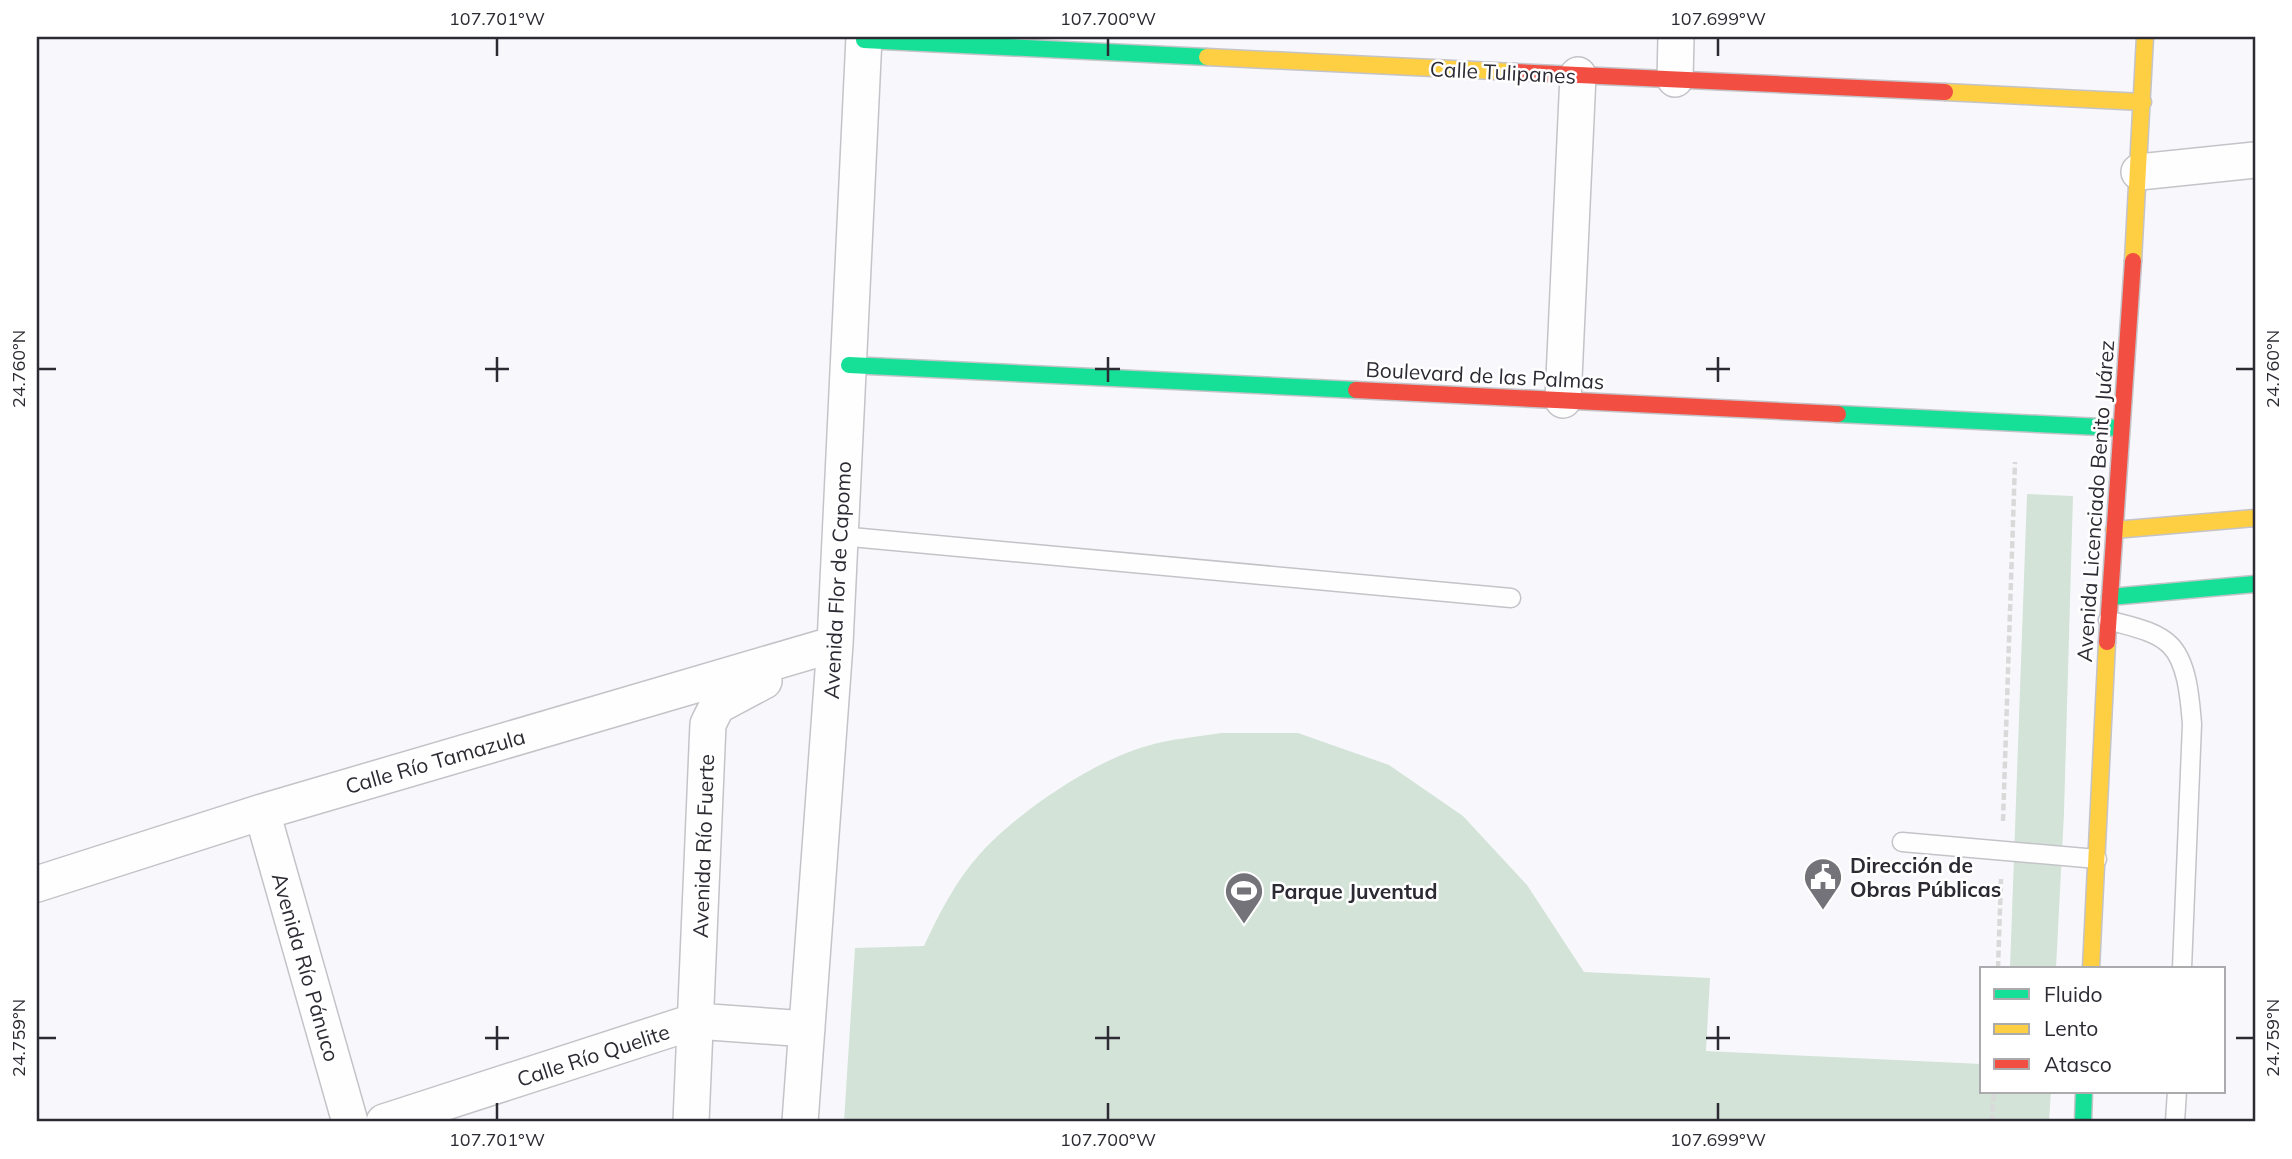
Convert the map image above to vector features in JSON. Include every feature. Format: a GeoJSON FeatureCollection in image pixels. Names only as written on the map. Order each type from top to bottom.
{"type":"FeatureCollection","features":[{"type":"Feature","properties":{"kind":"street"},"geometry":{"type":"LineString","coordinates":[[1675,79],[1676,37]]}},
{"type":"Feature","properties":{"kind":"street","name":"Avenida Licenciado Benito Juárez"},"geometry":{"type":"LineString","coordinates":[[2091,967],[2108,620],[2139,172],[2145,37]]}},
{"type":"Feature","properties":{"kind":"street","name":"Calle Tulipanes"},"geometry":{"type":"LineString","coordinates":[[864,39],[1146,45],[1578,75],[2143,102]]}},
{"type":"Feature","properties":{"kind":"street","name":"Avenida Flor de Capomo"},"geometry":{"type":"LineString","coordinates":[[800,1122],[835,644],[864,39]]}},
{"type":"Feature","properties":{"kind":"street"},"geometry":{"type":"LineString","coordinates":[[1563,400],[1578,75]]}},
{"type":"Feature","properties":{"kind":"street"},"geometry":{"type":"LineString","coordinates":[[2139,172],[2255,160]]}},
{"type":"Feature","properties":{"kind":"street","name":"Boulevard de las Palmas"},"geometry":{"type":"LineString","coordinates":[[849,365],[2120,428]]}},
{"type":"Feature","properties":{"kind":"street"},"geometry":{"type":"LineString","coordinates":[[2114,530],[2255,518]]}},
{"type":"Feature","properties":{"kind":"street"},"geometry":{"type":"LineString","coordinates":[[2110,597],[2255,584]]}},
{"type":"Feature","properties":{"kind":"street","name":"Calle Río Tamazula"},"geometry":{"type":"LineString","coordinates":[[37,884],[262,812],[835,644]]}},
{"type":"Feature","properties":{"kind":"street","name":"Avenida Río Fuerte"},"geometry":{"type":"LineString","coordinates":[[691,1122],[708,724],[717,706],[835,644]]}},
{"type":"Feature","properties":{"kind":"street","name":"Avenida Río Pánuco"},"geometry":{"type":"LineString","coordinates":[[262,812],[350,1122]]}},
{"type":"Feature","properties":{"kind":"street","name":"Calle Río Quelite"},"geometry":{"type":"LineString","coordinates":[[384,1122],[695,1021],[807,1029]]}},
{"type":"Feature","properties":{"kind":"street"},"geometry":{"type":"LineString","coordinates":[[2083,1122],[2084,1092]]}},
{"type":"Feature","properties":{"kind":"lane"},"geometry":{"type":"LineString","coordinates":[[840,536],[1511,598]]}},
{"type":"Feature","properties":{"kind":"lane"},"geometry":{"type":"LineString","coordinates":[[2108,620],[2139,629],[2171,646],[2189,688],[2192,724],[2182,967]]}},
{"type":"Feature","properties":{"kind":"lane"},"geometry":{"type":"LineString","coordinates":[[1902,842],[2097,859]]}},
{"type":"Feature","properties":{"kind":"lane"},"geometry":{"type":"LineString","coordinates":[[2175,1122],[2177,1092]]}},
{"type":"Feature","properties":{"kind":"path"},"geometry":{"type":"LineString","coordinates":[[1998,967],[2017,423]]}},
{"type":"Feature","properties":{"kind":"path"},"geometry":{"type":"LineString","coordinates":[[1992,1122],[1994,1092]]}},
{"type":"Feature","properties":{"kind":"green space"},"geometry":{"type":"Polygon","coordinates":[[[2027,494],[2073,496],[2064,813],[2056,967],[2010,967],[2027,494]]]}},
{"type":"Feature","properties":{"kind":"green space","name":"Parque Juventud"},"geometry":{"type":"Polygon","coordinates":[[[1221,733],[1298,733],[1389,765],[1463,816],[1527,885],[1584,972],[1710,978],[1706,1051],[1980,1064],[1980,1092],[2051,1092],[2049,1122],[844,1122],[855,948],[924,946],[955,887],[970,865],[1013,822],[1057,790],[1103,763],[1147,746],[1221,733]]]}},
{"type":"Feature","properties":{"kind":"traffic: fast"},"geometry":{"type":"LineString","coordinates":[[864,40],[1207,57]]}},
{"type":"Feature","properties":{"kind":"traffic: fast"},"geometry":{"type":"LineString","coordinates":[[849,365],[1356,390]]}},
{"type":"Feature","properties":{"kind":"traffic: fast"},"geometry":{"type":"LineString","coordinates":[[1838,414],[2120,428]]}},
{"type":"Feature","properties":{"kind":"traffic: fast"},"geometry":{"type":"LineString","coordinates":[[2110,597],[2255,584]]}},
{"type":"Feature","properties":{"kind":"traffic: fast"},"geometry":{"type":"LineString","coordinates":[[2083,1122],[2084,1092]]}},
{"type":"Feature","properties":{"kind":"traffic: slow"},"geometry":{"type":"LineString","coordinates":[[2133,261],[2145,37]]}},
{"type":"Feature","properties":{"kind":"traffic: slow"},"geometry":{"type":"LineString","coordinates":[[1207,57],[1515,72]]}},
{"type":"Feature","properties":{"kind":"traffic: slow"},"geometry":{"type":"LineString","coordinates":[[1945,92],[2143,102]]}},
{"type":"Feature","properties":{"kind":"traffic: slow"},"geometry":{"type":"LineString","coordinates":[[2114,530],[2255,518]]}},
{"type":"Feature","properties":{"kind":"traffic: slow"},"geometry":{"type":"LineString","coordinates":[[2091,967],[2107,642]]}},
{"type":"Feature","properties":{"kind":"traffic: jam"},"geometry":{"type":"LineString","coordinates":[[1515,72],[1945,92]]}},
{"type":"Feature","properties":{"kind":"traffic: jam"},"geometry":{"type":"LineString","coordinates":[[2107,642],[2133,261]]}},
{"type":"Feature","properties":{"kind":"traffic: jam"},"geometry":{"type":"LineString","coordinates":[[1356,390],[1838,414]]}},
{"type":"Feature","properties":{"kind":"place","name":"Dirección de Obras Públicas"},"geometry":{"type":"Point","coordinates":[1823,911]}},
{"type":"Feature","properties":{"kind":"place","name":"Parque Juventud"},"geometry":{"type":"Point","coordinates":[1244,925]}}]}
